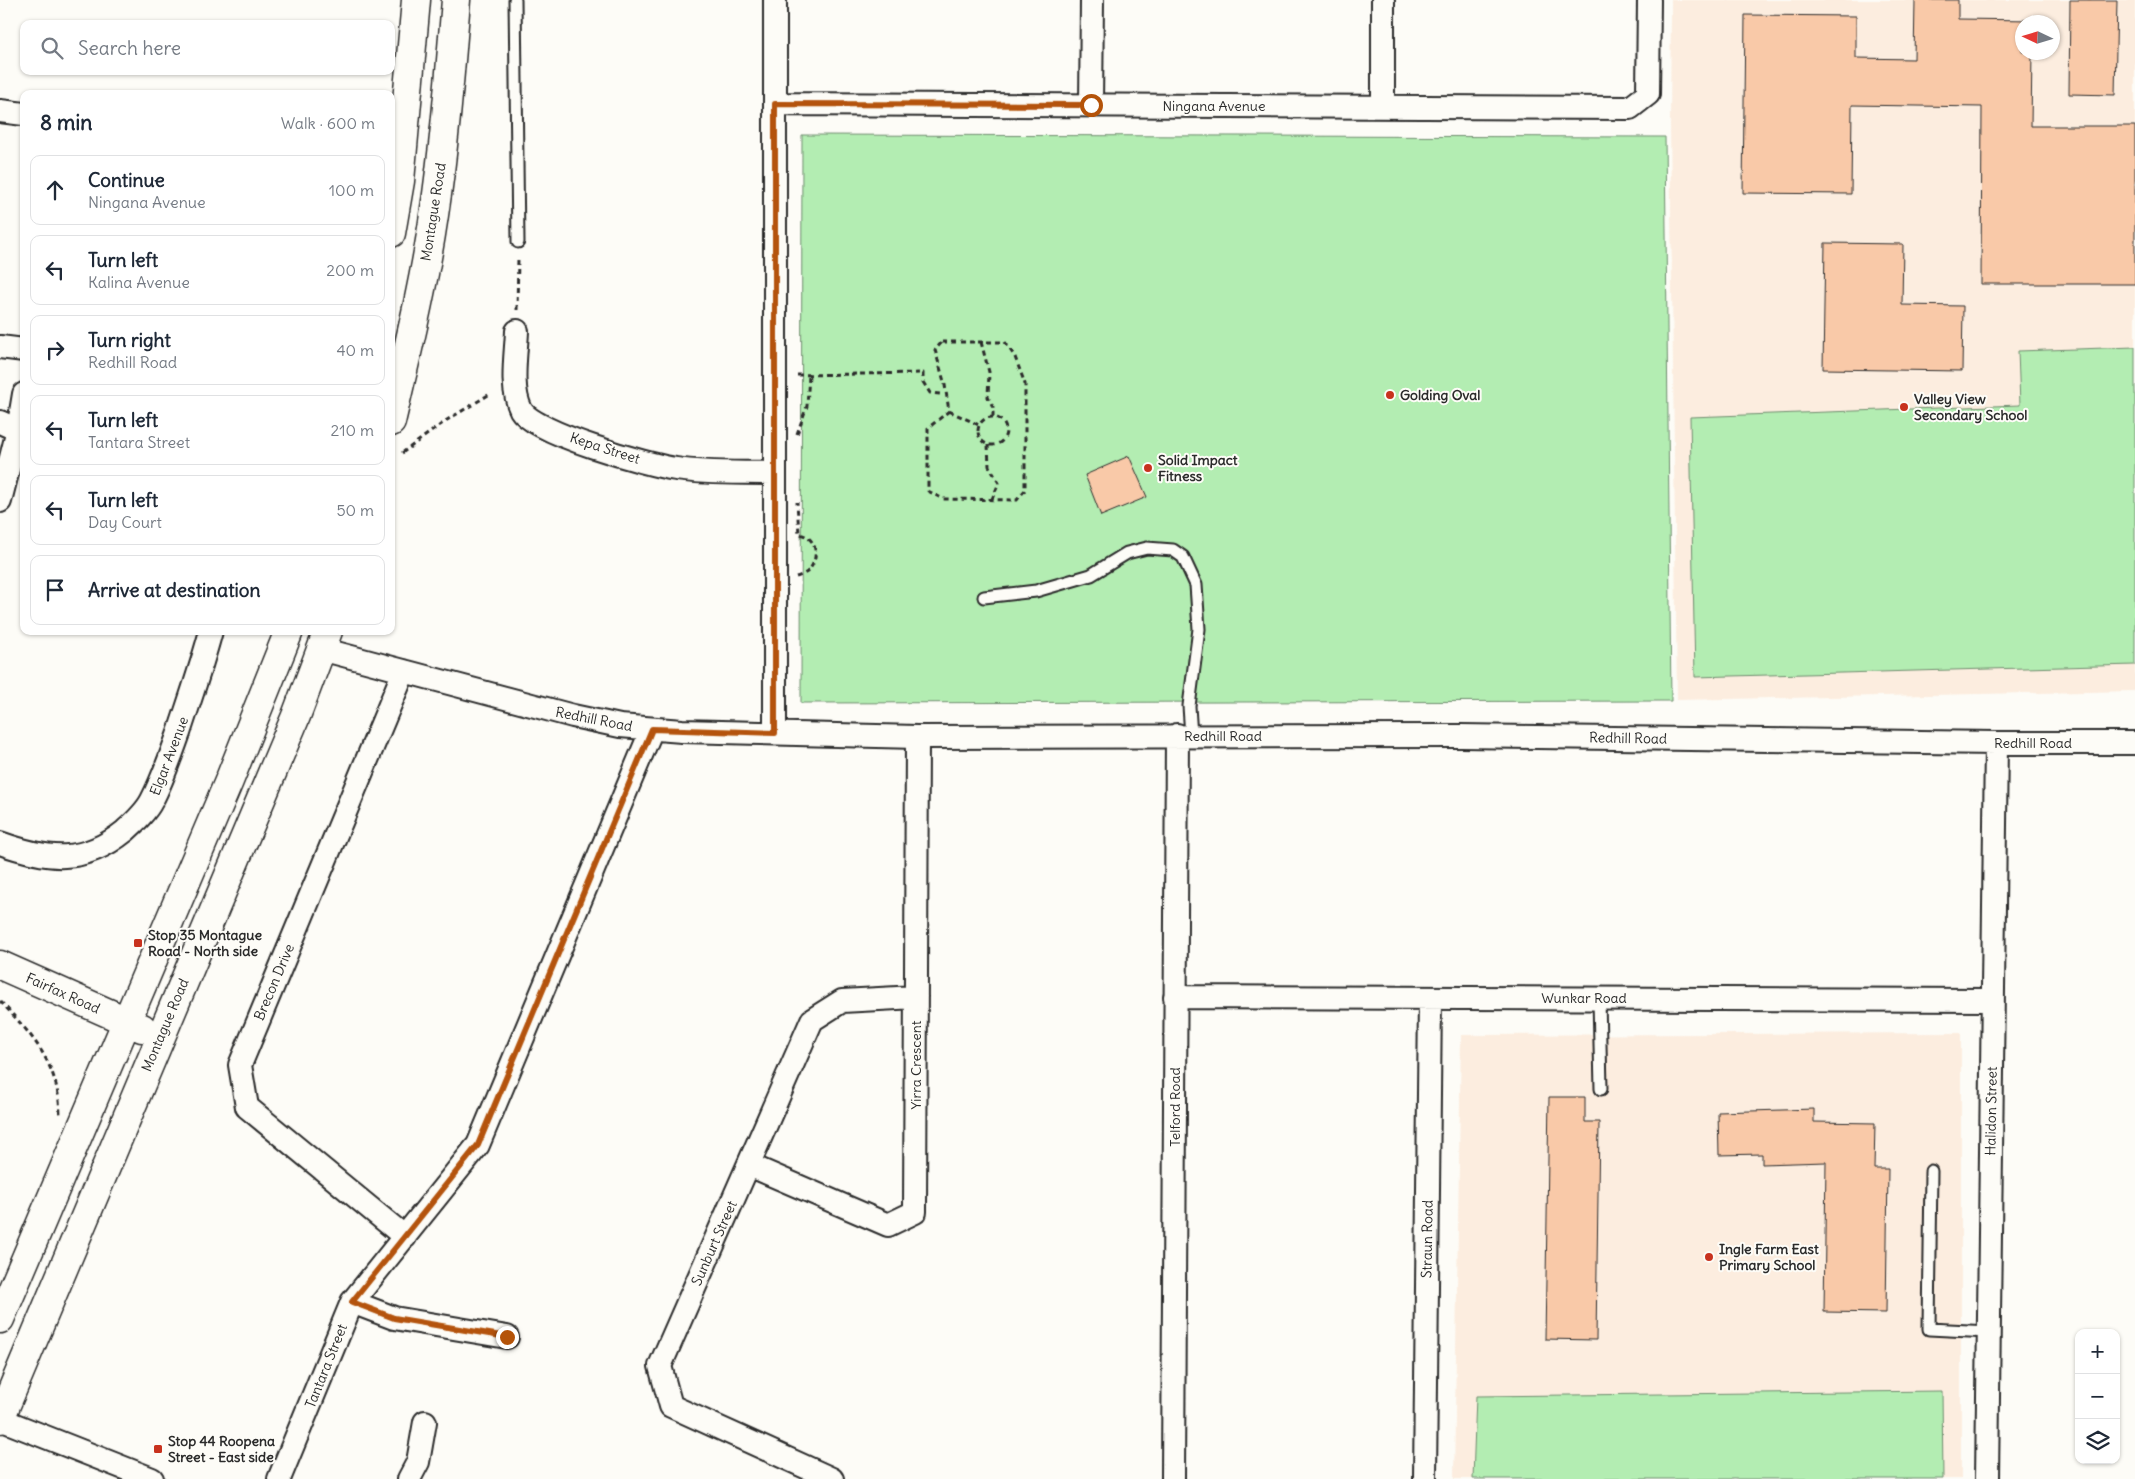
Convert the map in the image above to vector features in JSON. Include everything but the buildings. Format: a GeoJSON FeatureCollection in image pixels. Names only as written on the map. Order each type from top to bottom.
{"type":"FeatureCollection","features":[{"type":"Feature","properties":{"kind":"main road"},"geometry":{"type":"LineString","coordinates":[[395,210],[400,181],[416,0]]}},
{"type":"Feature","properties":{"kind":"main road","name":"Montague Road"},"geometry":{"type":"LineString","coordinates":[[395,405],[413,329],[434,215],[447,104],[456,0]]}},
{"type":"Feature","properties":{"kind":"main road"},"geometry":{"type":"LineString","coordinates":[[0,1319],[229,781],[288,635]]}},
{"type":"Feature","properties":{"kind":"main road"},"geometry":{"type":"LineString","coordinates":[[294,635],[325,640]]}},
{"type":"Feature","properties":{"kind":"main road","name":"Montague Road"},"geometry":{"type":"LineString","coordinates":[[0,1419],[296,716],[325,640]]}},
{"type":"Feature","properties":{"kind":"main road","name":"Fairfax Road"},"geometry":{"type":"LineString","coordinates":[[0,965],[126,1020],[160,1037]]}},
{"type":"Feature","properties":{"kind":"street"},"geometry":{"type":"LineString","coordinates":[[775,0],[775,733]]}},
{"type":"Feature","properties":{"kind":"street"},"geometry":{"type":"LineString","coordinates":[[1091,105],[1092,0]]}},
{"type":"Feature","properties":{"kind":"street"},"geometry":{"type":"LineString","coordinates":[[1383,0],[1383,107]]}},
{"type":"Feature","properties":{"kind":"street","name":"Ningana Avenue"},"geometry":{"type":"LineString","coordinates":[[775,104],[1630,108],[1648,94],[1649,0]]}},
{"type":"Feature","properties":{"kind":"street"},"geometry":{"type":"LineString","coordinates":[[0,111],[20,114]]}},
{"type":"Feature","properties":{"kind":"street","name":"Kepa Street"},"geometry":{"type":"LineString","coordinates":[[517,331],[515,394],[522,412],[537,424],[600,450],[676,469],[775,473]]}},
{"type":"Feature","properties":{"kind":"street"},"geometry":{"type":"LineString","coordinates":[[0,348],[20,350]]}},
{"type":"Feature","properties":{"kind":"street"},"geometry":{"type":"LineString","coordinates":[[0,502],[9,426],[20,403]]}},
{"type":"Feature","properties":{"kind":"street","name":"Elgar Avenue"},"geometry":{"type":"LineString","coordinates":[[0,844],[44,856],[75,856],[104,846],[133,824],[152,801],[163,775],[194,689],[211,635]]}},
{"type":"Feature","properties":{"kind":"street","name":"Redhill Road"},"geometry":{"type":"LineString","coordinates":[[325,640],[404,671],[573,716],[620,726],[652,729],[917,736],[1460,736],[2135,743]]}},
{"type":"Feature","properties":{"kind":"street","name":"Brecon Drive"},"geometry":{"type":"LineString","coordinates":[[404,671],[240,1065],[247,1107],[405,1237]]}},
{"type":"Feature","properties":{"kind":"street","name":"Tantara Street"},"geometry":{"type":"LineString","coordinates":[[279,1479],[352,1302],[478,1145],[652,729]]}},
{"type":"Feature","properties":{"kind":"street","name":"Yirra Crescent"},"geometry":{"type":"LineString","coordinates":[[749,1165],[888,1225],[915,1212],[917,736]]}},
{"type":"Feature","properties":{"kind":"street","name":"Telford Road"},"geometry":{"type":"LineString","coordinates":[[1172,1479],[1175,997],[1184,736]]}},
{"type":"Feature","properties":{"kind":"street","name":"Halidon Street"},"geometry":{"type":"LineString","coordinates":[[1987,1479],[1996,743]]}},
{"type":"Feature","properties":{"kind":"street","name":"Sunburt Street"},"geometry":{"type":"LineString","coordinates":[[832,1479],[671,1406],[660,1366],[812,1020],[842,1001],[916,997]]}},
{"type":"Feature","properties":{"kind":"street","name":"Wunkar Road"},"geometry":{"type":"LineString","coordinates":[[1175,997],[1992,1000]]}},
{"type":"Feature","properties":{"kind":"street","name":"Straun Road"},"geometry":{"type":"LineString","coordinates":[[1425,1479],[1430,998]]}},
{"type":"Feature","properties":{"kind":"street"},"geometry":{"type":"LineString","coordinates":[[352,1302],[394,1318],[507,1337]]}},
{"type":"Feature","properties":{"kind":"street"},"geometry":{"type":"LineString","coordinates":[[0,1419],[152,1479]]}},
{"type":"Feature","properties":{"kind":"street"},"geometry":{"type":"LineString","coordinates":[[409,1479],[418,1462],[425,1422]]}},
{"type":"Feature","properties":{"kind":"lane"},"geometry":{"type":"LineString","coordinates":[[515,0],[518,242]]}},
{"type":"Feature","properties":{"kind":"lane"},"geometry":{"type":"LineString","coordinates":[[984,597],[1036,591],[1091,575],[1127,553],[1147,548],[1173,550],[1183,557],[1196,585],[1199,629],[1184,736]]}},
{"type":"Feature","properties":{"kind":"lane"},"geometry":{"type":"LineString","coordinates":[[1599,998],[1601,1089]]}},
{"type":"Feature","properties":{"kind":"lane"},"geometry":{"type":"LineString","coordinates":[[1931,1171],[1930,1329],[1988,1332]]}},
{"type":"Feature","properties":{"kind":"path"},"geometry":{"type":"LineString","coordinates":[[517,331],[518,242]]}},
{"type":"Feature","properties":{"kind":"path"},"geometry":{"type":"LineString","coordinates":[[942,342],[1005,342],[1016,357],[1025,384],[1025,490],[1017,500],[943,499],[928,491],[928,428],[949,411],[945,385],[935,350],[942,342]]}},
{"type":"Feature","properties":{"kind":"path"},"geometry":{"type":"LineString","coordinates":[[981,342],[989,372],[988,397],[993,407],[993,417]]}},
{"type":"Feature","properties":{"kind":"path"},"geometry":{"type":"LineString","coordinates":[[790,375],[923,372],[923,382],[930,394],[940,394]]}},
{"type":"Feature","properties":{"kind":"path"},"geometry":{"type":"LineString","coordinates":[[796,436],[807,406],[809,374]]}},
{"type":"Feature","properties":{"kind":"path"},"geometry":{"type":"LineString","coordinates":[[402,453],[447,420],[490,394]]}},
{"type":"Feature","properties":{"kind":"path"},"geometry":{"type":"LineString","coordinates":[[949,411],[979,425]]}},
{"type":"Feature","properties":{"kind":"path"},"geometry":{"type":"LineString","coordinates":[[993,417],[1002,421],[1005,425],[1006,435],[1000,443],[988,446],[983,444],[978,436],[979,425],[984,419],[993,417]]}},
{"type":"Feature","properties":{"kind":"path"},"geometry":{"type":"LineString","coordinates":[[988,446],[989,466],[999,483],[992,499]]}},
{"type":"Feature","properties":{"kind":"path"},"geometry":{"type":"LineString","coordinates":[[775,580],[796,578],[806,572],[814,563],[816,552],[813,542],[806,535],[799,534],[799,511],[796,499]]}},
{"type":"Feature","properties":{"kind":"path"},"geometry":{"type":"LineString","coordinates":[[0,1001],[32,1037],[48,1060],[59,1104],[60,1122]]}},
{"type":"Feature","properties":{"kind":"shaded area","name":"Valley View Secondary School"},"geometry":{"type":"Polygon","coordinates":[[[1671,0],[2135,0],[2135,691],[1677,700],[1670,123],[1671,0]]]}},
{"type":"Feature","properties":{"kind":"shaded area","name":"Ingle Farm East Primary School"},"geometry":{"type":"Polygon","coordinates":[[[1961,1033],[1961,1479],[1454,1479],[1461,1035],[1961,1033]]]}},
{"type":"Feature","properties":{"kind":"green space"},"geometry":{"type":"Polygon","coordinates":[[[802,135],[1665,137],[1671,701],[801,703],[802,135]]]}},
{"type":"Feature","properties":{"kind":"green space"},"geometry":{"type":"Polygon","coordinates":[[[2135,347],[2135,665],[1695,677],[1690,417],[2020,405],[2018,351],[2135,347]]]}},
{"type":"Feature","properties":{"kind":"green space"},"geometry":{"type":"Polygon","coordinates":[[[1942,1391],[1943,1479],[1473,1479],[1476,1396],[1942,1391]]]}},
{"type":"Feature","properties":{"kind":"place","name":"Golding Oval"},"geometry":{"type":"Point","coordinates":[1390,395]}},
{"type":"Feature","properties":{"kind":"place","name":"Valley View Secondary School"},"geometry":{"type":"Point","coordinates":[1904,407]}},
{"type":"Feature","properties":{"kind":"place","name":"Solid Impact Fitness"},"geometry":{"type":"Point","coordinates":[1148,468]}},
{"type":"Feature","properties":{"kind":"place","name":"Stop 35 Montague Road - North side"},"geometry":{"type":"Point","coordinates":[138,943]}},
{"type":"Feature","properties":{"kind":"place","name":"Ingle Farm East Primary School"},"geometry":{"type":"Point","coordinates":[1709,1257]}},
{"type":"Feature","properties":{"kind":"place","name":"Stop 44 Roopena Street - East side"},"geometry":{"type":"Point","coordinates":[158,1449]}},
{"type":"Feature","properties":{"kind":"route"},"geometry":{"type":"LineString","coordinates":[[507,1337],[394,1318],[352,1302],[478,1145],[652,729],[775,733],[775,104],[1091,105]]}}]}
